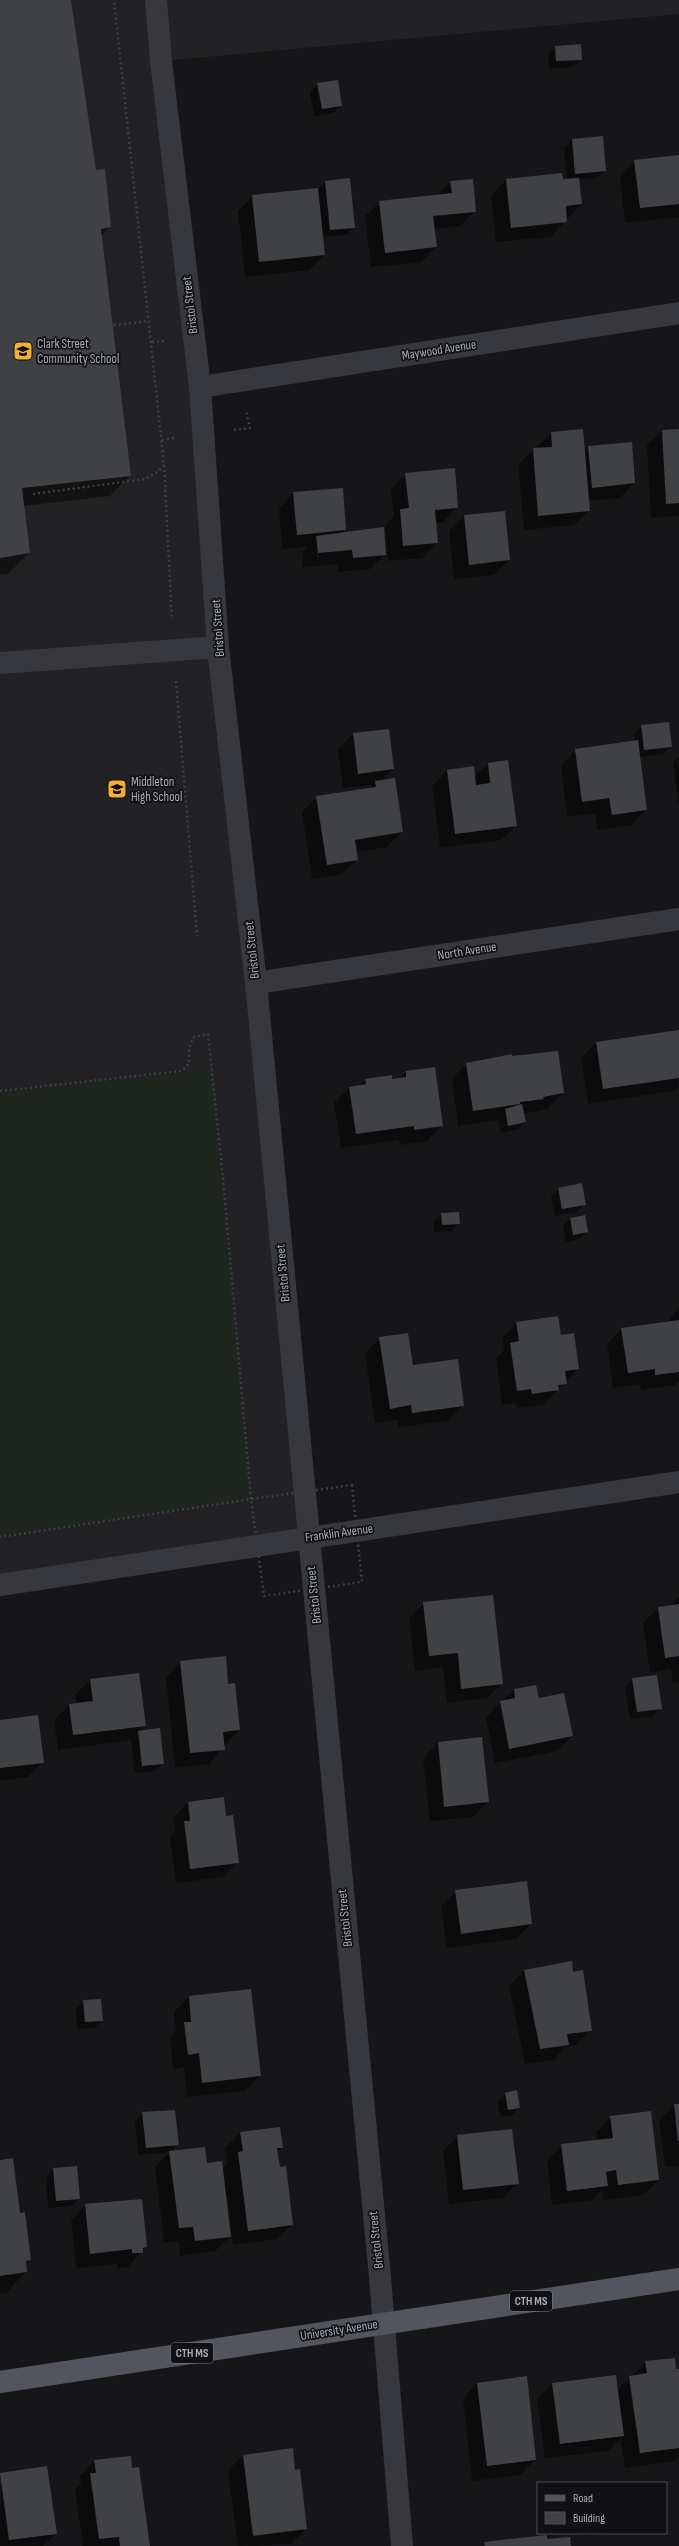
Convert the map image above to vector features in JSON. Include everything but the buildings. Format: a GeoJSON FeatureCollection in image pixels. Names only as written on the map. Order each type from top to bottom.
{"type":"FeatureCollection","features":[{"type":"Feature","properties":{"kind":"main road","name":"University Avenue"},"geometry":{"type":"LineString","coordinates":[[0,2382],[679,2279]]}},
{"type":"Feature","properties":{"kind":"street","name":"Bristol Street"},"geometry":{"type":"LineString","coordinates":[[156,0],[161,61],[200,387],[218,647],[256,983],[384,2324],[402,2546]]}},
{"type":"Feature","properties":{"kind":"street","name":"Maywood Avenue"},"geometry":{"type":"LineString","coordinates":[[200,387],[679,313]]}},
{"type":"Feature","properties":{"kind":"street"},"geometry":{"type":"LineString","coordinates":[[0,662],[218,647]]}},
{"type":"Feature","properties":{"kind":"street","name":"North Avenue"},"geometry":{"type":"LineString","coordinates":[[256,983],[679,919]]}},
{"type":"Feature","properties":{"kind":"street","name":"Franklin Avenue"},"geometry":{"type":"LineString","coordinates":[[0,1586],[308,1537],[679,1482]]}},
{"type":"Feature","properties":{"kind":"path"},"geometry":{"type":"LineString","coordinates":[[114,0],[164,465],[174,650],[198,936]]}},
{"type":"Feature","properties":{"kind":"path"},"geometry":{"type":"LineString","coordinates":[[114,325],[149,321]]}},
{"type":"Feature","properties":{"kind":"path"},"geometry":{"type":"LineString","coordinates":[[33,494],[145,479],[158,472],[164,465]]}},
{"type":"Feature","properties":{"kind":"path"},"geometry":{"type":"LineString","coordinates":[[0,1091],[181,1071],[189,1064],[189,1047],[194,1037],[208,1034],[224,1185],[251,1499],[0,1537]]}},
{"type":"Feature","properties":{"kind":"shaded area","name":"Middleton High School"},"geometry":{"type":"Polygon","coordinates":[[[0,0],[679,0],[679,14],[161,61],[308,1537],[0,1585],[0,0]]]}},
{"type":"Feature","properties":{"kind":"shaded area"},"geometry":{"type":"Polygon","coordinates":[[[212,1070],[251,1499],[0,1537],[0,1093],[212,1070]]]}},
{"type":"Feature","properties":{"kind":"place","name":"Clark Street Community School"},"geometry":{"type":"Point","coordinates":[23,351]}},
{"type":"Feature","properties":{"kind":"place","name":"Middleton High School"},"geometry":{"type":"Point","coordinates":[117,789]}}]}
